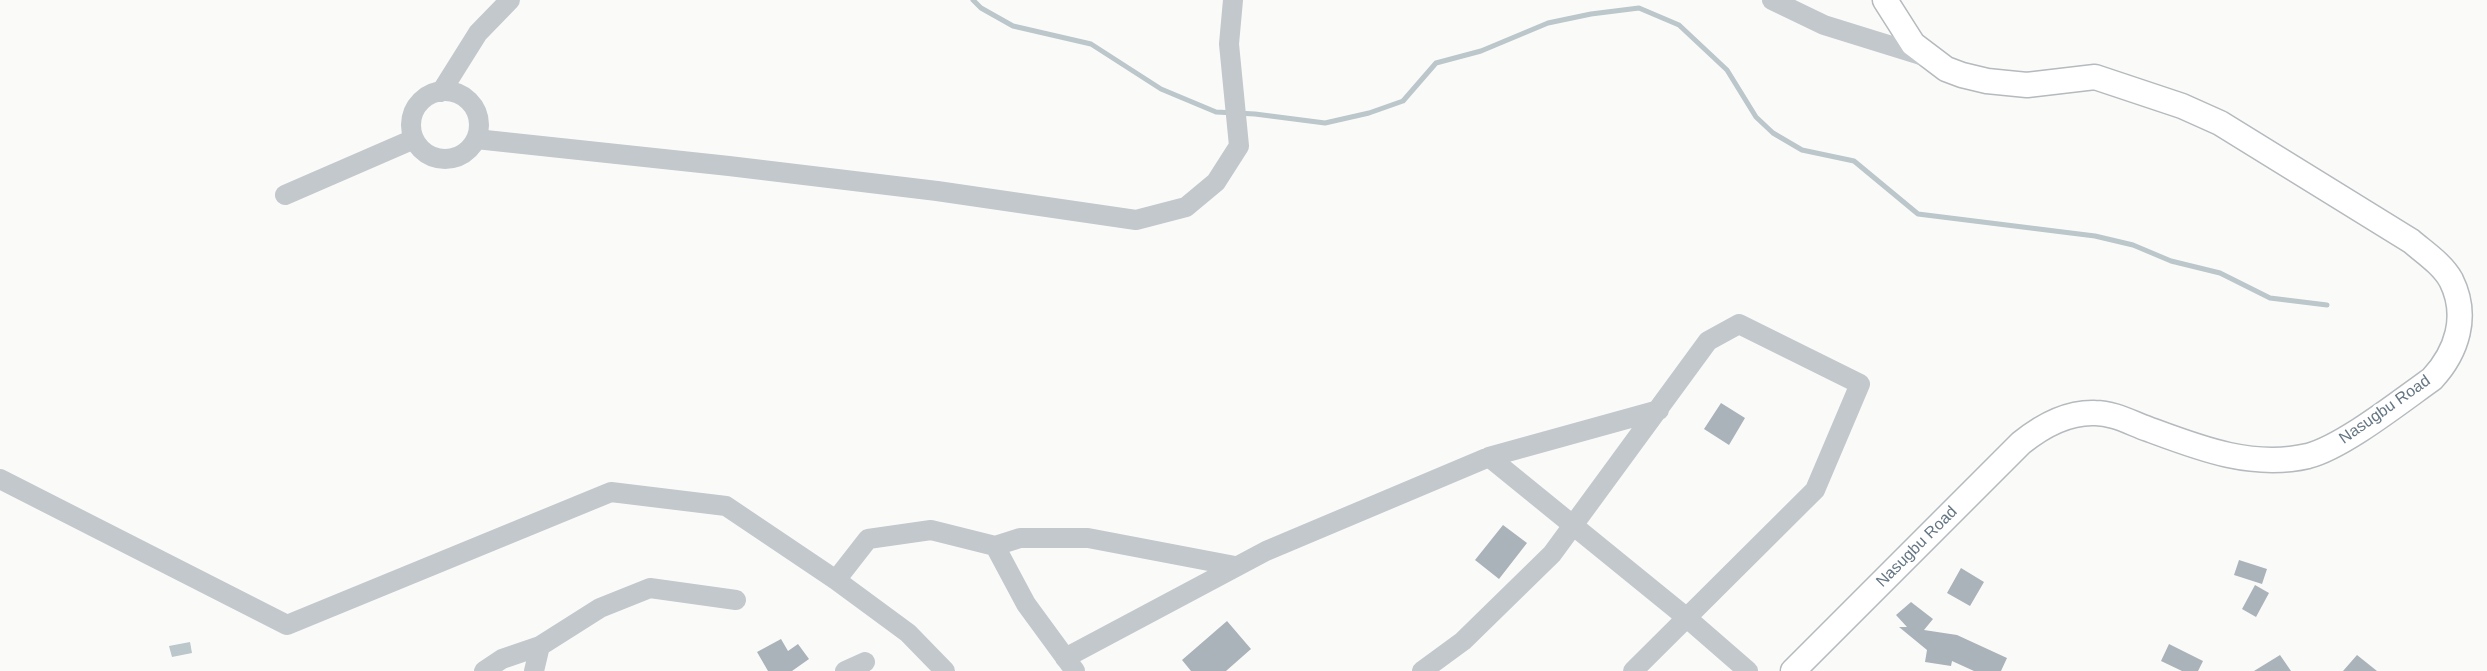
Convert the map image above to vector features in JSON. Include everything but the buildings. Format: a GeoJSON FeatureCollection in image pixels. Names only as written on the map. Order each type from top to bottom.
{"type":"FeatureCollection","features":[{"type":"Feature","properties":{"kind":"main road","name":"Nasugbu Road"},"geometry":{"type":"LineString","coordinates":[[1793,671],[2020,443],[2055,421],[2095,413],[2113,415],[2213,453],[2272,459],[2308,456],[2330,448],[2432,379],[2455,348],[2460,327],[2459,303],[2451,280],[2438,264],[2411,242],[2220,123],[2182,106],[2095,77],[2027,85],[1962,75],[1930,58],[1913,44],[1885,0]]}},
{"type":"Feature","properties":{"kind":"street"},"geometry":{"type":"LineString","coordinates":[[441,92],[478,33],[510,0]]}},
{"type":"Feature","properties":{"kind":"street"},"geometry":{"type":"LineString","coordinates":[[476,139],[937,191],[1136,220],[1186,207],[1216,182],[1239,146],[1229,44],[1233,0]]}},
{"type":"Feature","properties":{"kind":"street"},"geometry":{"type":"LineString","coordinates":[[1772,0],[1824,25],[1930,58]]}},
{"type":"Feature","properties":{"kind":"street"},"geometry":{"type":"LineString","coordinates":[[441,92],[461,96],[472,106],[478,116],[476,139],[462,154],[444,159],[426,153],[414,139],[411,130],[414,112],[424,98],[441,92]]}},
{"type":"Feature","properties":{"kind":"street"},"geometry":{"type":"LineString","coordinates":[[285,195],[414,139]]}},
{"type":"Feature","properties":{"kind":"street"},"geometry":{"type":"LineString","coordinates":[[1422,671],[1463,641],[1552,554],[1708,341],[1739,324],[1860,384],[1815,490],[1633,671]]}},
{"type":"Feature","properties":{"kind":"street"},"geometry":{"type":"LineString","coordinates":[[995,546],[1026,604],[1070,664],[1235,566],[1266,551],[1489,457],[1659,410]]}},
{"type":"Feature","properties":{"kind":"street"},"geometry":{"type":"LineString","coordinates":[[1489,457],[1687,618],[1748,671]]}},
{"type":"Feature","properties":{"kind":"street"},"geometry":{"type":"LineString","coordinates":[[0,479],[286,625],[611,492],[726,506],[836,580],[908,633],[945,671]]}},
{"type":"Feature","properties":{"kind":"street"},"geometry":{"type":"LineString","coordinates":[[836,580],[868,539],[931,530],[995,546],[1020,537],[1088,538],[1235,566]]}},
{"type":"Feature","properties":{"kind":"street"},"geometry":{"type":"LineString","coordinates":[[484,671],[502,659],[540,646],[600,608],[650,588],[736,600]]}},
{"type":"Feature","properties":{"kind":"street"},"geometry":{"type":"LineString","coordinates":[[534,671],[540,646]]}},
{"type":"Feature","properties":{"kind":"street"},"geometry":{"type":"LineString","coordinates":[[845,671],[865,662]]}},
{"type":"Feature","properties":{"kind":"shaded area"},"geometry":{"type":"Polygon","coordinates":[[[190,642],[192,653],[172,657],[169,646],[190,642]]]}},
{"type":"Feature","properties":{"kind":"waterway"},"geometry":{"type":"LineString","coordinates":[[973,0],[981,8],[1013,26],[1091,44],[1161,89],[1216,112],[1255,114],[1325,123],[1369,113],[1403,101],[1436,63],[1481,51],[1548,23],[1591,14],[1639,8],[1679,25],[1727,70],[1756,117],[1773,133],[1802,150],[1854,161],[1918,214],[2095,236],[2133,245],[2171,261],[2220,273],[2270,298],[2327,305]]}}]}
